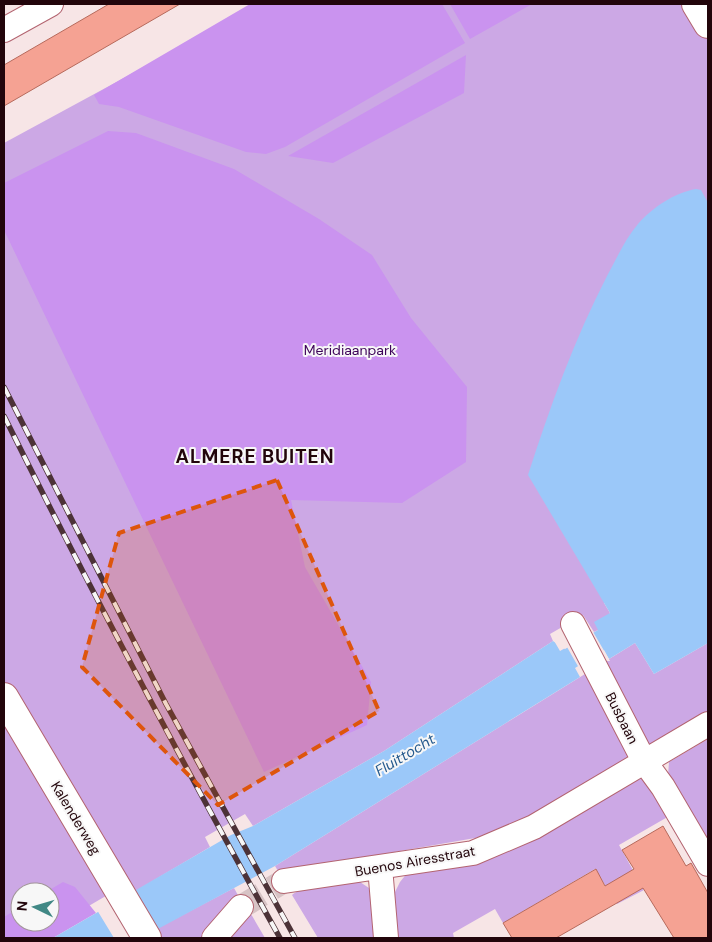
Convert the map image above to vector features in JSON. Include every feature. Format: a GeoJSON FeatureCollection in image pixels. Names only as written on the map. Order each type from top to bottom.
{"type":"FeatureCollection","features":[{"type":"Feature","properties":{"kind":"street"},"geometry":{"type":"LineString","coordinates":[[4,30],[51,4]]}},
{"type":"Feature","properties":{"kind":"street"},"geometry":{"type":"LineString","coordinates":[[696,4],[708,24]]}},
{"type":"Feature","properties":{"kind":"street","name":"Busbaan"},"geometry":{"type":"LineString","coordinates":[[574,624],[644,762]]}},
{"type":"Feature","properties":{"kind":"street","name":"Kalenderweg"},"geometry":{"type":"LineString","coordinates":[[4,697],[148,938]]}},
{"type":"Feature","properties":{"kind":"street","name":"Buenos Airesstraat"},"geometry":{"type":"LineString","coordinates":[[284,882],[473,853],[534,827],[708,724]]}},
{"type":"Feature","properties":{"kind":"street"},"geometry":{"type":"LineString","coordinates":[[644,762],[663,787],[708,864]]}},
{"type":"Feature","properties":{"kind":"street"},"geometry":{"type":"LineString","coordinates":[[380,867],[386,938]]}},
{"type":"Feature","properties":{"kind":"street"},"geometry":{"type":"LineString","coordinates":[[214,938],[241,907]]}},
{"type":"Feature","properties":{"kind":"highlighted area"},"geometry":{"type":"Polygon","coordinates":[[[277,480],[379,711],[218,805],[82,667],[119,533],[277,480]]]}},
{"type":"Feature","properties":{"kind":"green space"},"geometry":{"type":"Polygon","coordinates":[[[250,4],[442,4],[465,43],[285,147],[266,154],[246,152],[119,107],[99,104],[94,95],[250,4]]]}},
{"type":"Feature","properties":{"kind":"green space","name":"Meridiaanpark"},"geometry":{"type":"Polygon","coordinates":[[[260,4],[708,4],[708,541],[604,603],[610,613],[598,630],[594,632],[583,615],[550,634],[553,641],[384,751],[253,826],[245,814],[205,837],[210,847],[134,892],[128,883],[60,923],[60,882],[10,882],[10,932],[44,932],[34,938],[4,938],[4,143],[260,4]]]}},
{"type":"Feature","properties":{"kind":"green space"},"geometry":{"type":"Polygon","coordinates":[[[450,4],[532,4],[470,39],[450,4]]]}},
{"type":"Feature","properties":{"kind":"green space"},"geometry":{"type":"Polygon","coordinates":[[[466,55],[464,93],[333,163],[288,156],[466,55]]]}},
{"type":"Feature","properties":{"kind":"green space"},"geometry":{"type":"Polygon","coordinates":[[[108,131],[136,133],[234,169],[319,219],[372,255],[411,318],[467,387],[466,462],[402,503],[291,500],[305,567],[371,682],[367,725],[264,772],[4,230],[4,183],[108,131]]]}},
{"type":"Feature","properties":{"kind":"green space"},"geometry":{"type":"Polygon","coordinates":[[[635,643],[654,674],[708,643],[708,713],[530,816],[481,837],[302,868],[281,876],[275,866],[635,643]]]}},
{"type":"Feature","properties":{"kind":"green space"},"geometry":{"type":"Polygon","coordinates":[[[708,739],[708,845],[668,776],[669,762],[708,739]]]}},
{"type":"Feature","properties":{"kind":"green space"},"geometry":{"type":"Polygon","coordinates":[[[649,780],[671,815],[619,845],[644,890],[617,904],[595,869],[503,923],[495,909],[453,933],[454,938],[396,938],[393,896],[408,872],[630,781],[649,780]]]}},
{"type":"Feature","properties":{"kind":"green space"},"geometry":{"type":"Polygon","coordinates":[[[63,882],[75,887],[96,913],[53,938],[4,938],[4,917],[10,913],[10,932],[60,932],[60,884],[63,882]]]}},
{"type":"Feature","properties":{"kind":"green space"},"geometry":{"type":"Polygon","coordinates":[[[360,882],[369,888],[372,893],[376,938],[318,938],[292,895],[313,887],[360,882]]]}},
{"type":"Feature","properties":{"kind":"green space"},"geometry":{"type":"Polygon","coordinates":[[[234,888],[239,897],[212,924],[202,938],[161,938],[156,929],[234,888]]]}},
{"type":"Feature","properties":{"kind":"green space"},"geometry":{"type":"Polygon","coordinates":[[[251,914],[265,938],[230,938],[251,914]]]}},
{"type":"Feature","properties":{"kind":"water","name":"Fluittocht"},"geometry":{"type":"Polygon","coordinates":[[[696,189],[701,190],[708,203],[708,643],[654,674],[635,643],[609,659],[604,650],[575,668],[580,677],[275,866],[141,938],[53,938],[231,835],[253,826],[384,751],[553,641],[565,649],[598,630],[594,622],[610,613],[528,475],[573,349],[595,300],[625,242],[638,224],[650,212],[672,197],[696,189]]]}},
{"type":"Feature","properties":{"kind":"pier"},"geometry":{"type":"Polygon","coordinates":[[[592,630],[610,661],[607,661],[603,654],[579,668],[567,647],[560,651],[553,639],[565,646],[592,630]]]}},
{"type":"Feature","properties":{"kind":"pier"},"geometry":{"type":"Polygon","coordinates":[[[132,890],[146,938],[114,938],[97,910],[132,890]]]}},
{"type":"Feature","properties":{"kind":"building"},"geometry":{"type":"Polygon","coordinates":[[[109,4],[180,4],[4,106],[4,65],[109,4]]]}},
{"type":"Feature","properties":{"kind":"building"},"geometry":{"type":"Polygon","coordinates":[[[663,826],[686,866],[691,863],[708,893],[708,938],[674,938],[643,888],[556,938],[512,938],[503,923],[596,869],[605,886],[634,869],[622,850],[663,826]]]}},
{"type":"Feature","properties":{"kind":"tunnel"},"geometry":{"type":"LineString","coordinates":[[241,907],[284,881]]}},
{"type":"Feature","properties":{"kind":"railway"},"geometry":{"type":"LineString","coordinates":[[4,387],[166,704],[295,938]]}},
{"type":"Feature","properties":{"kind":"railway"},"geometry":{"type":"LineString","coordinates":[[4,416],[139,679],[280,938]]}},
{"type":"Feature","properties":{"kind":"district","name":"ALMERE BUITEN"},"geometry":{"type":"Point","coordinates":[255,456]}}]}
